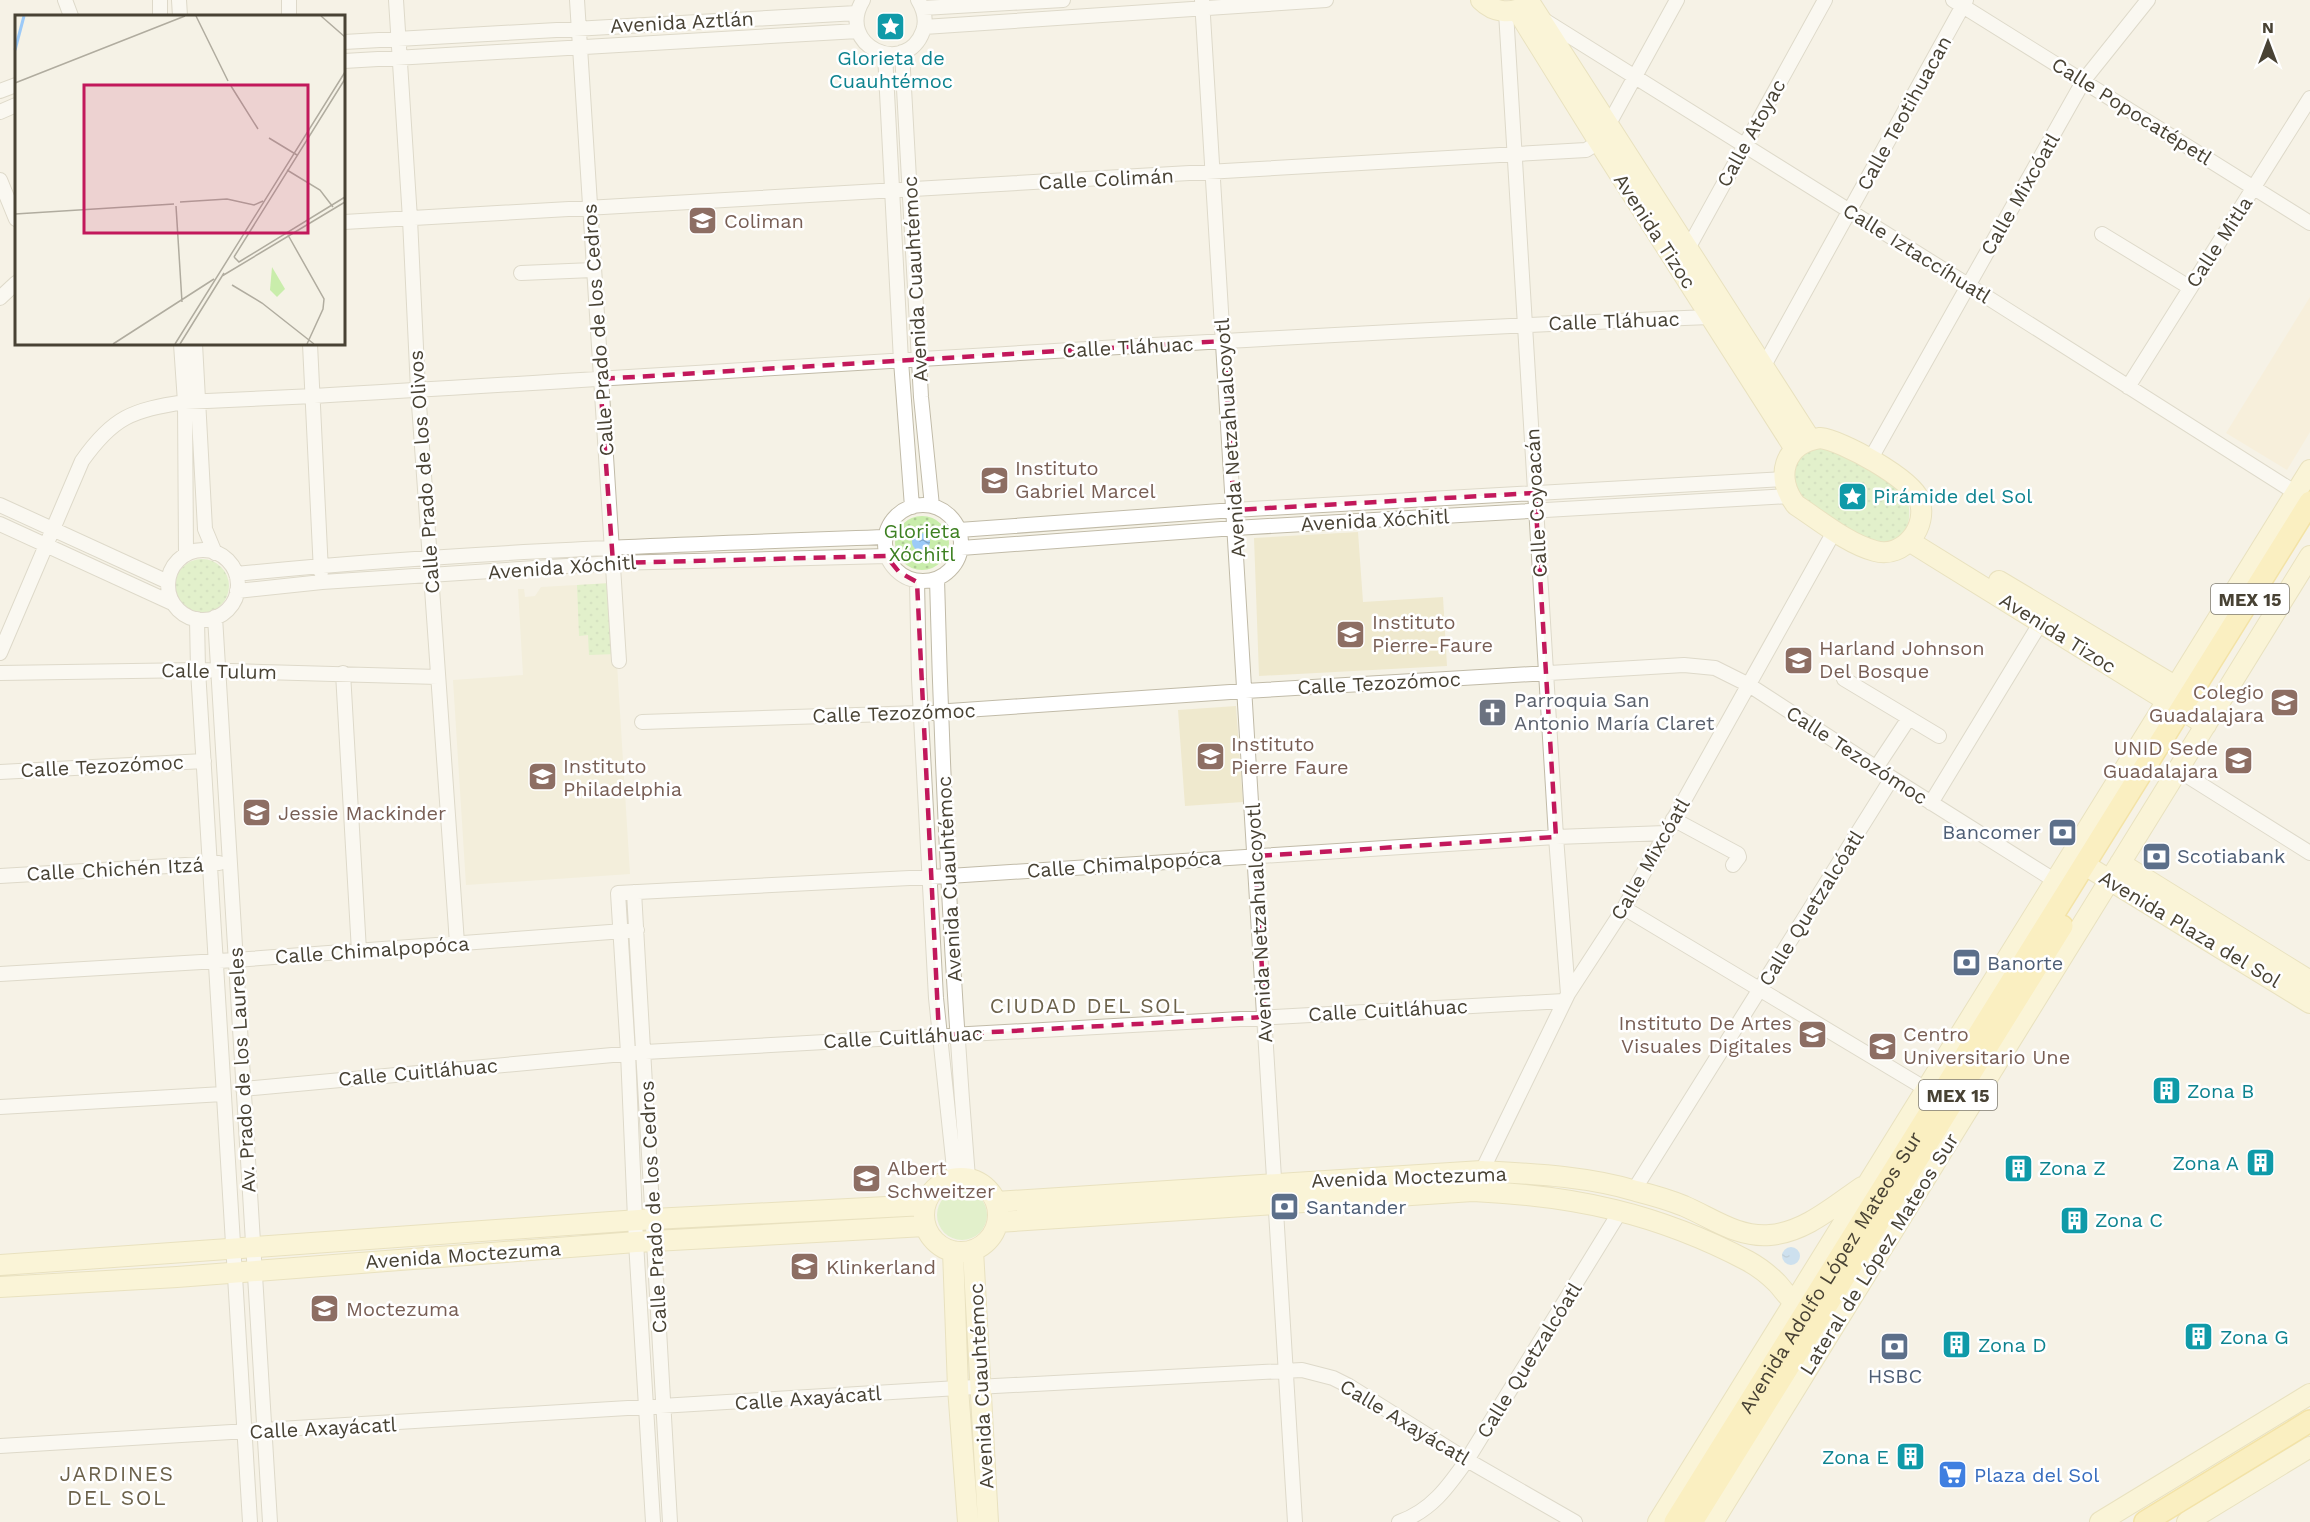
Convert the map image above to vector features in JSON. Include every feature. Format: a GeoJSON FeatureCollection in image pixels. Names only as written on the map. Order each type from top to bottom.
{"type":"FeatureCollection","features":[{"type":"Feature","properties":{"kind":"main road","name":"Avenida Adolfo López Mateos Sur"},"geometry":{"type":"LineString","coordinates":[[1675,1522],[1813,1315],[2096,867],[2191,706],[2303,498]]}},
{"type":"Feature","properties":{"kind":"main road","name":"Avenida Adolfo López Mateos Sur"},"geometry":{"type":"LineString","coordinates":[[2191,706],[2310,527]]}},
{"type":"Feature","properties":{"kind":"main road","name":"Avenida Adolfo López Mateos Sur"},"geometry":{"type":"LineString","coordinates":[[1692,1522],[1813,1315]]}},
{"type":"Feature","properties":{"kind":"main road"},"geometry":{"type":"LineString","coordinates":[[2145,1522],[2310,1421]]}},
{"type":"Feature","properties":{"kind":"street"},"geometry":{"type":"LineString","coordinates":[[65,0],[71,15]]}},
{"type":"Feature","properties":{"kind":"street"},"geometry":{"type":"LineString","coordinates":[[179,0],[180,15]]}},
{"type":"Feature","properties":{"kind":"street"},"geometry":{"type":"LineString","coordinates":[[289,0],[290,15]]}},
{"type":"Feature","properties":{"kind":"street","name":"Calle Prado de los Olivos"},"geometry":{"type":"LineString","coordinates":[[396,0],[430,576],[457,943]]}},
{"type":"Feature","properties":{"kind":"street","name":"Calle Prado de los Cedros"},"geometry":{"type":"LineString","coordinates":[[577,0],[619,661]]}},
{"type":"Feature","properties":{"kind":"street"},"geometry":{"type":"LineString","coordinates":[[860,6],[858,30],[868,46],[885,54],[902,52],[917,42],[924,27],[920,4],[1063,0]]}},
{"type":"Feature","properties":{"kind":"street"},"geometry":{"type":"LineString","coordinates":[[924,27],[1203,5],[1326,0]]}},
{"type":"Feature","properties":{"kind":"street"},"geometry":{"type":"LineString","coordinates":[[1481,0],[1490,7],[1525,8]]}},
{"type":"Feature","properties":{"kind":"street"},"geometry":{"type":"LineString","coordinates":[[1599,142],[1677,0]]}},
{"type":"Feature","properties":{"kind":"street","name":"Calle Atoyac"},"geometry":{"type":"LineString","coordinates":[[1678,266],[1825,0]]}},
{"type":"Feature","properties":{"kind":"street","name":"Calle Mixcóatl"},"geometry":{"type":"LineString","coordinates":[[1870,460],[2084,81],[2148,0]]}},
{"type":"Feature","properties":{"kind":"street","name":"Calle Popocatépetl"},"geometry":{"type":"LineString","coordinates":[[1961,2],[2310,224]]}},
{"type":"Feature","properties":{"kind":"street","name":"Calle Teotihuacan"},"geometry":{"type":"LineString","coordinates":[[1754,384],[1850,211],[1961,2]]}},
{"type":"Feature","properties":{"kind":"street","name":"Avenida Netzahualcoyotl"},"geometry":{"type":"LineString","coordinates":[[1203,5],[1295,1522]]}},
{"type":"Feature","properties":{"kind":"street","name":"Avenida Aztlán"},"geometry":{"type":"LineString","coordinates":[[345,42],[579,28],[860,6]]}},
{"type":"Feature","properties":{"kind":"street","name":"Calle Iztaccíhuatl"},"geometry":{"type":"LineString","coordinates":[[1525,8],[2303,498]]}},
{"type":"Feature","properties":{"kind":"street","name":"Avenida Tizoc"},"geometry":{"type":"LineString","coordinates":[[1525,8],[1608,124],[1688,248],[1754,384],[1803,444]]}},
{"type":"Feature","properties":{"kind":"street","name":"Avenida Tizoc"},"geometry":{"type":"LineString","coordinates":[[1525,8],[1599,142],[1678,266],[1764,366],[1803,444]]}},
{"type":"Feature","properties":{"kind":"street","name":"Calle Coyoacán"},"geometry":{"type":"LineString","coordinates":[[1525,8],[1515,154],[1566,998]]}},
{"type":"Feature","properties":{"kind":"street","name":"Avenida Aztlán"},"geometry":{"type":"LineString","coordinates":[[345,61],[858,30]]}},
{"type":"Feature","properties":{"kind":"street","name":"Avenida Cuauhtémoc"},"geometry":{"type":"LineString","coordinates":[[902,52],[920,360],[932,506]]}},
{"type":"Feature","properties":{"kind":"street","name":"Avenida Cuauhtémoc"},"geometry":{"type":"LineString","coordinates":[[885,54],[900,361],[912,507]]}},
{"type":"Feature","properties":{"kind":"street"},"geometry":{"type":"LineString","coordinates":[[0,91],[15,85]]}},
{"type":"Feature","properties":{"kind":"street","name":"Calle Mitla"},"geometry":{"type":"LineString","coordinates":[[2128,387],[2310,98]]}},
{"type":"Feature","properties":{"kind":"street"},"geometry":{"type":"LineString","coordinates":[[0,112],[15,105]]}},
{"type":"Feature","properties":{"kind":"street","name":"Calle Colimán"},"geometry":{"type":"LineString","coordinates":[[345,222],[1586,150],[1599,142]]}},
{"type":"Feature","properties":{"kind":"street"},"geometry":{"type":"LineString","coordinates":[[0,180],[15,217]]}},
{"type":"Feature","properties":{"kind":"street"},"geometry":{"type":"LineString","coordinates":[[2102,234],[2189,287]]}},
{"type":"Feature","properties":{"kind":"street"},"geometry":{"type":"LineString","coordinates":[[521,273],[593,270]]}},
{"type":"Feature","properties":{"kind":"street"},"geometry":{"type":"LineString","coordinates":[[0,298],[15,285]]}},
{"type":"Feature","properties":{"kind":"street","name":"Calle Tláhuac"},"geometry":{"type":"LineString","coordinates":[[0,652],[82,461],[97,441],[115,423],[136,412],[191,401],[314,396],[1525,325],[1717,311]]}},
{"type":"Feature","properties":{"kind":"street"},"geometry":{"type":"LineString","coordinates":[[181,345],[191,401],[205,529],[215,553]]}},
{"type":"Feature","properties":{"kind":"street"},"geometry":{"type":"LineString","coordinates":[[186,554],[195,345]]}},
{"type":"Feature","properties":{"kind":"street"},"geometry":{"type":"LineString","coordinates":[[310,345],[322,582]]}},
{"type":"Feature","properties":{"kind":"street"},"geometry":{"type":"LineString","coordinates":[[1832,439],[1870,460],[1912,488],[1919,499],[1921,513],[1913,536],[1901,548],[1888,552],[1876,552],[1834,530],[1796,505],[1786,487],[1784,469],[1789,457],[1803,444],[1832,439]]}},
{"type":"Feature","properties":{"kind":"street"},"geometry":{"type":"LineString","coordinates":[[2303,498],[2310,470]]}},
{"type":"Feature","properties":{"kind":"street","name":"Avenida Xóchitl"},"geometry":{"type":"LineString","coordinates":[[959,530],[1234,510],[1535,493],[1786,487]]}},
{"type":"Feature","properties":{"kind":"street","name":"Avenida Xóchitl"},"geometry":{"type":"LineString","coordinates":[[961,548],[1235,528],[1536,510],[1786,487]]}},
{"type":"Feature","properties":{"kind":"street"},"geometry":{"type":"LineString","coordinates":[[0,505],[168,582]]}},
{"type":"Feature","properties":{"kind":"street"},"geometry":{"type":"LineString","coordinates":[[932,506],[951,517],[959,530],[961,548],[953,567],[937,579],[917,580],[898,572],[887,556],[885,537],[892,522],[904,510],[912,507],[932,506]]}},
{"type":"Feature","properties":{"kind":"street"},"geometry":{"type":"LineString","coordinates":[[0,524],[172,603],[185,615],[197,619],[215,618],[232,604],[237,591],[236,574],[230,563],[215,553],[201,550],[186,554],[172,568],[168,582],[168,593],[172,603]]}},
{"type":"Feature","properties":{"kind":"street","name":"Calle Mixcóatl"},"geometry":{"type":"LineString","coordinates":[[1473,1191],[1566,998],[1624,908],[1834,530]]}},
{"type":"Feature","properties":{"kind":"street","name":"Avenida Tizoc"},"geometry":{"type":"LineString","coordinates":[[1913,536],[2041,622],[2065,629]]}},
{"type":"Feature","properties":{"kind":"street","name":"Avenida Tizoc"},"geometry":{"type":"LineString","coordinates":[[1913,536],[2191,706]]}},
{"type":"Feature","properties":{"kind":"street","name":"Avenida Xóchitl"},"geometry":{"type":"LineString","coordinates":[[236,574],[320,566],[612,548],[885,537]]}},
{"type":"Feature","properties":{"kind":"street","name":"Avenida Xóchitl"},"geometry":{"type":"LineString","coordinates":[[237,591],[322,582],[613,563],[887,556]]}},
{"type":"Feature","properties":{"kind":"street","name":"Lateral de López Mateos Sur"},"geometry":{"type":"LineString","coordinates":[[1713,1522],[1813,1315],[1869,1182],[2055,880],[2096,867],[2178,770],[2191,706],[2310,556]]}},
{"type":"Feature","properties":{"kind":"street","name":"Avenida Cuauhtémoc"},"geometry":{"type":"LineString","coordinates":[[937,579],[940,712],[958,1034],[962,1178]]}},
{"type":"Feature","properties":{"kind":"street","name":"Avenida Cuauhtémoc"},"geometry":{"type":"LineString","coordinates":[[917,580],[920,714],[939,1035],[962,1178]]}},
{"type":"Feature","properties":{"kind":"street","name":"Av. Prado de los Laureles"},"geometry":{"type":"LineString","coordinates":[[215,618],[243,1089],[245,1433],[250,1522]]}},
{"type":"Feature","properties":{"kind":"street","name":"Av. Prado de los Laureles"},"geometry":{"type":"LineString","coordinates":[[197,619],[223,1094],[265,1432],[270,1522]]}},
{"type":"Feature","properties":{"kind":"street"},"geometry":{"type":"LineString","coordinates":[[1931,803],[2041,622]]}},
{"type":"Feature","properties":{"kind":"street","name":"Calle Tezozómoc"},"geometry":{"type":"LineString","coordinates":[[642,722],[920,714],[1245,691],[1695,665],[1723,671],[1749,685],[2055,880]]}},
{"type":"Feature","properties":{"kind":"street","name":"Calle Tulum"},"geometry":{"type":"LineString","coordinates":[[0,673],[218,670],[438,676]]}},
{"type":"Feature","properties":{"kind":"street"},"geometry":{"type":"LineString","coordinates":[[342,673],[359,951]]}},
{"type":"Feature","properties":{"kind":"street"},"geometry":{"type":"LineString","coordinates":[[1844,679],[1939,736]]}},
{"type":"Feature","properties":{"kind":"street"},"geometry":{"type":"LineString","coordinates":[[1876,768],[1909,718]]}},
{"type":"Feature","properties":{"kind":"street","name":"Calle Tezozómoc"},"geometry":{"type":"LineString","coordinates":[[0,772],[204,761]]}},
{"type":"Feature","properties":{"kind":"street"},"geometry":{"type":"LineString","coordinates":[[2178,770],[2310,853]]}},
{"type":"Feature","properties":{"kind":"street","name":"Calle Quetzalcóatl"},"geometry":{"type":"LineString","coordinates":[[1634,1190],[1892,778]]}},
{"type":"Feature","properties":{"kind":"street"},"geometry":{"type":"LineString","coordinates":[[1673,819],[1738,854],[1739,857],[1733,865]]}},
{"type":"Feature","properties":{"kind":"street","name":"Calle Chimalpopóca"},"geometry":{"type":"LineString","coordinates":[[618,893],[949,876],[1556,837],[1665,833]]}},
{"type":"Feature","properties":{"kind":"street","name":"Calle Chichén Itzá"},"geometry":{"type":"LineString","coordinates":[[0,876],[230,862]]}},
{"type":"Feature","properties":{"kind":"street","name":"Avenida Plaza del Sol"},"geometry":{"type":"LineString","coordinates":[[2096,867],[2310,981]]}},
{"type":"Feature","properties":{"kind":"street","name":"Avenida Plaza del Sol"},"geometry":{"type":"LineString","coordinates":[[2096,867],[2310,1003]]}},
{"type":"Feature","properties":{"kind":"street","name":"Calle Prado de los Cedros"},"geometry":{"type":"LineString","coordinates":[[634,892],[645,1052],[644,1220]]}},
{"type":"Feature","properties":{"kind":"street","name":"Calle Prado de los Cedros"},"geometry":{"type":"LineString","coordinates":[[618,893],[628,1053],[644,1220],[645,1408],[653,1522]]}},
{"type":"Feature","properties":{"kind":"street"},"geometry":{"type":"LineString","coordinates":[[1624,908],[1926,1089]]}},
{"type":"Feature","properties":{"kind":"street","name":"Calle Chimalpopóca"},"geometry":{"type":"LineString","coordinates":[[0,975],[216,962],[637,930]]}},
{"type":"Feature","properties":{"kind":"street","name":"Calle Cuitláhuac"},"geometry":{"type":"LineString","coordinates":[[243,1089],[628,1053],[1566,998]]}},
{"type":"Feature","properties":{"kind":"street"},"geometry":{"type":"LineString","coordinates":[[0,1107],[223,1094]]}},
{"type":"Feature","properties":{"kind":"street","name":"Avenida Moctezuma"},"geometry":{"type":"LineString","coordinates":[[996,1202],[1482,1171],[1546,1174],[1634,1190],[1683,1206],[1737,1231],[1757,1236],[1780,1234],[1799,1228],[1869,1182]]}},
{"type":"Feature","properties":{"kind":"street"},"geometry":{"type":"LineString","coordinates":[[962,1178],[979,1182],[988,1188],[996,1202],[998,1222],[992,1236],[974,1250],[953,1251],[936,1242],[925,1226],[925,1205],[936,1187],[962,1178]]}},
{"type":"Feature","properties":{"kind":"street","name":"Avenida Moctezuma"},"geometry":{"type":"LineString","coordinates":[[998,1222],[1473,1191],[1544,1196],[1621,1210],[1665,1224],[1766,1272],[1813,1315]]}},
{"type":"Feature","properties":{"kind":"street","name":"Avenida Moctezuma"},"geometry":{"type":"LineString","coordinates":[[0,1265],[644,1220],[925,1205]]}},
{"type":"Feature","properties":{"kind":"street","name":"Calle Quetzalcóatl"},"geometry":{"type":"LineString","coordinates":[[1399,1522],[1422,1511],[1445,1491],[1467,1460],[1621,1210]]}},
{"type":"Feature","properties":{"kind":"street","name":"Avenida Moctezuma"},"geometry":{"type":"LineString","coordinates":[[0,1287],[245,1272],[645,1241],[925,1226]]}},
{"type":"Feature","properties":{"kind":"street","name":"Calle Prado de los Cedros"},"geometry":{"type":"LineString","coordinates":[[645,1241],[664,1407],[670,1522]]}},
{"type":"Feature","properties":{"kind":"street","name":"Avenida Cuauhtémoc"},"geometry":{"type":"LineString","coordinates":[[974,1250],[988,1522]]}},
{"type":"Feature","properties":{"kind":"street","name":"Avenida Cuauhtémoc"},"geometry":{"type":"LineString","coordinates":[[953,1251],[958,1388],[968,1522]]}},
{"type":"Feature","properties":{"kind":"street","name":"Lateral de López Mateos Sur"},"geometry":{"type":"LineString","coordinates":[[1658,1522],[1813,1315]]}},
{"type":"Feature","properties":{"kind":"street","name":"Calle Axayácatl"},"geometry":{"type":"LineString","coordinates":[[0,1446],[1287,1370],[1317,1373],[1341,1382],[1467,1460],[1575,1522]]}},
{"type":"Feature","properties":{"kind":"street"},"geometry":{"type":"LineString","coordinates":[[2100,1522],[2310,1394]]}},
{"type":"Feature","properties":{"kind":"street"},"geometry":{"type":"LineString","coordinates":[[2187,1522],[2310,1447]]}},
{"type":"Feature","properties":{"kind":"highlighted area"},"geometry":{"type":"Polygon","coordinates":[[[1224,341],[1234,510],[1535,493],[1556,837],[1255,856],[1265,1017],[939,1035],[917,582],[899,572],[886,556],[613,563],[600,379],[1224,341]]]}},
{"type":"Feature","properties":{"kind":"shaded area"},"geometry":{"type":"Polygon","coordinates":[[[2310,297],[2310,432],[2287,470],[2226,433],[2310,297]]]}},
{"type":"Feature","properties":{"kind":"shaded area","name":"Instituto Pierre-Faure"},"geometry":{"type":"Polygon","coordinates":[[[1358,532],[1363,602],[1443,597],[1447,666],[1259,676],[1254,538],[1358,532]]]}},
{"type":"Feature","properties":{"kind":"shaded area","name":"Instituto Philadelphia"},"geometry":{"type":"Polygon","coordinates":[[[612,583],[630,874],[466,885],[453,680],[523,675],[518,589],[524,589],[525,597],[535,596],[541,587],[612,583]]]}},
{"type":"Feature","properties":{"kind":"shaded area","name":"Instituto Pierre Faure"},"geometry":{"type":"Polygon","coordinates":[[[1236,706],[1243,802],[1185,806],[1178,710],[1236,706]]]}},
{"type":"Feature","properties":{"kind":"green space"},"geometry":{"type":"Polygon","coordinates":[[[1830,445],[1906,493],[1909,504],[1908,523],[1900,537],[1883,543],[1871,543],[1798,498],[1793,478],[1797,458],[1808,448],[1830,445]]]}},
{"type":"Feature","properties":{"kind":"green space","name":"Glorieta Xóchitl"},"geometry":{"type":"Polygon","coordinates":[[[922,516],[932,518],[941,524],[947,533],[949,543],[947,553],[941,562],[932,568],[922,570],[912,568],[903,562],[897,553],[895,543],[897,533],[903,524],[912,518],[922,516]]]}},
{"type":"Feature","properties":{"kind":"green space"},"geometry":{"type":"Polygon","coordinates":[[[197,559],[207,559],[217,563],[225,571],[229,586],[225,601],[217,609],[207,613],[197,613],[187,609],[179,601],[175,591],[175,581],[179,571],[187,563],[197,559]]]}},
{"type":"Feature","properties":{"kind":"green space"},"geometry":{"type":"Polygon","coordinates":[[[612,583],[616,654],[589,655],[588,635],[579,636],[577,585],[612,583]]]}},
{"type":"Feature","properties":{"kind":"green space"},"geometry":{"type":"Polygon","coordinates":[[[957,1190],[967,1190],[980,1197],[987,1210],[987,1220],[980,1233],[967,1240],[957,1240],[948,1236],[941,1229],[937,1220],[937,1210],[941,1201],[948,1194],[957,1190]]]}},
{"type":"Feature","properties":{"kind":"water"},"geometry":{"type":"Polygon","coordinates":[[[921,533],[927,536],[930,542],[927,548],[921,551],[915,548],[912,542],[915,536],[921,533]]]}},
{"type":"Feature","properties":{"kind":"water"},"geometry":{"type":"Polygon","coordinates":[[[1791,1247],[1797,1250],[1800,1256],[1797,1262],[1791,1265],[1785,1262],[1782,1256],[1785,1250],[1791,1247]]]}},
{"type":"Feature","properties":{"kind":"place","name":"Glorieta de Cuauhtémoc"},"geometry":{"type":"Point","coordinates":[891,27]}},
{"type":"Feature","properties":{"kind":"place","name":"Coliman"},"geometry":{"type":"Point","coordinates":[703,221]}},
{"type":"Feature","properties":{"kind":"place","name":"Instituto Gabriel Marcel"},"geometry":{"type":"Point","coordinates":[994,480]}},
{"type":"Feature","properties":{"kind":"place","name":"Pirámide del Sol"},"geometry":{"type":"Point","coordinates":[1852,496]}},
{"type":"Feature","properties":{"kind":"place","name":"Instituto Pierre-Faure"},"geometry":{"type":"Point","coordinates":[1351,634]}},
{"type":"Feature","properties":{"kind":"place","name":"Harland Johnson Del Bosque"},"geometry":{"type":"Point","coordinates":[1798,660]}},
{"type":"Feature","properties":{"kind":"place","name":"Colegio Guadalajara"},"geometry":{"type":"Point","coordinates":[2285,703]}},
{"type":"Feature","properties":{"kind":"place","name":"Parroquia San Antonio María Claret"},"geometry":{"type":"Point","coordinates":[1493,712]}},
{"type":"Feature","properties":{"kind":"place","name":"Instituto Pierre Faure"},"geometry":{"type":"Point","coordinates":[1210,756]}},
{"type":"Feature","properties":{"kind":"place","name":"UNID Sede Guadalajara"},"geometry":{"type":"Point","coordinates":[2239,760]}},
{"type":"Feature","properties":{"kind":"place","name":"Instituto Philadelphia"},"geometry":{"type":"Point","coordinates":[542,777]}},
{"type":"Feature","properties":{"kind":"place","name":"Jessie Mackinder"},"geometry":{"type":"Point","coordinates":[257,813]}},
{"type":"Feature","properties":{"kind":"place","name":"Bancomer"},"geometry":{"type":"Point","coordinates":[2062,832]}},
{"type":"Feature","properties":{"kind":"place","name":"Scotiabank"},"geometry":{"type":"Point","coordinates":[2156,856]}},
{"type":"Feature","properties":{"kind":"place","name":"Banorte"},"geometry":{"type":"Point","coordinates":[1966,963]}},
{"type":"Feature","properties":{"kind":"place","name":"Instituto De Artes Visuales Digitales"},"geometry":{"type":"Point","coordinates":[1813,1034]}},
{"type":"Feature","properties":{"kind":"place","name":"Centro Universitario Une"},"geometry":{"type":"Point","coordinates":[1882,1046]}},
{"type":"Feature","properties":{"kind":"place","name":"Zona B"},"geometry":{"type":"Point","coordinates":[2166,1091]}},
{"type":"Feature","properties":{"kind":"place","name":"Zona A"},"geometry":{"type":"Point","coordinates":[2260,1163]}},
{"type":"Feature","properties":{"kind":"place","name":"Zona Z"},"geometry":{"type":"Point","coordinates":[2018,1168]}},
{"type":"Feature","properties":{"kind":"place","name":"Albert Schweitzer"},"geometry":{"type":"Point","coordinates":[866,1179]}},
{"type":"Feature","properties":{"kind":"place","name":"Santander"},"geometry":{"type":"Point","coordinates":[1285,1207]}},
{"type":"Feature","properties":{"kind":"place","name":"Zona C"},"geometry":{"type":"Point","coordinates":[2074,1220]}},
{"type":"Feature","properties":{"kind":"place","name":"Klinkerland"},"geometry":{"type":"Point","coordinates":[805,1267]}},
{"type":"Feature","properties":{"kind":"place","name":"Moctezuma"},"geometry":{"type":"Point","coordinates":[325,1309]}},
{"type":"Feature","properties":{"kind":"place","name":"Zona G"},"geometry":{"type":"Point","coordinates":[2199,1337]}},
{"type":"Feature","properties":{"kind":"place","name":"Zona D"},"geometry":{"type":"Point","coordinates":[1957,1345]}},
{"type":"Feature","properties":{"kind":"place","name":"HSBC"},"geometry":{"type":"Point","coordinates":[1895,1346]}},
{"type":"Feature","properties":{"kind":"place","name":"Zona E"},"geometry":{"type":"Point","coordinates":[1910,1457]}},
{"type":"Feature","properties":{"kind":"place","name":"Plaza del Sol"},"geometry":{"type":"Point","coordinates":[1953,1475]}},
{"type":"Feature","properties":{"kind":"district","name":"CIUDAD DEL SOL"},"geometry":{"type":"Point","coordinates":[1088,1005]}},
{"type":"Feature","properties":{"kind":"district","name":"JARDINES DEL SOL"},"geometry":{"type":"Point","coordinates":[117,1485]}}]}
